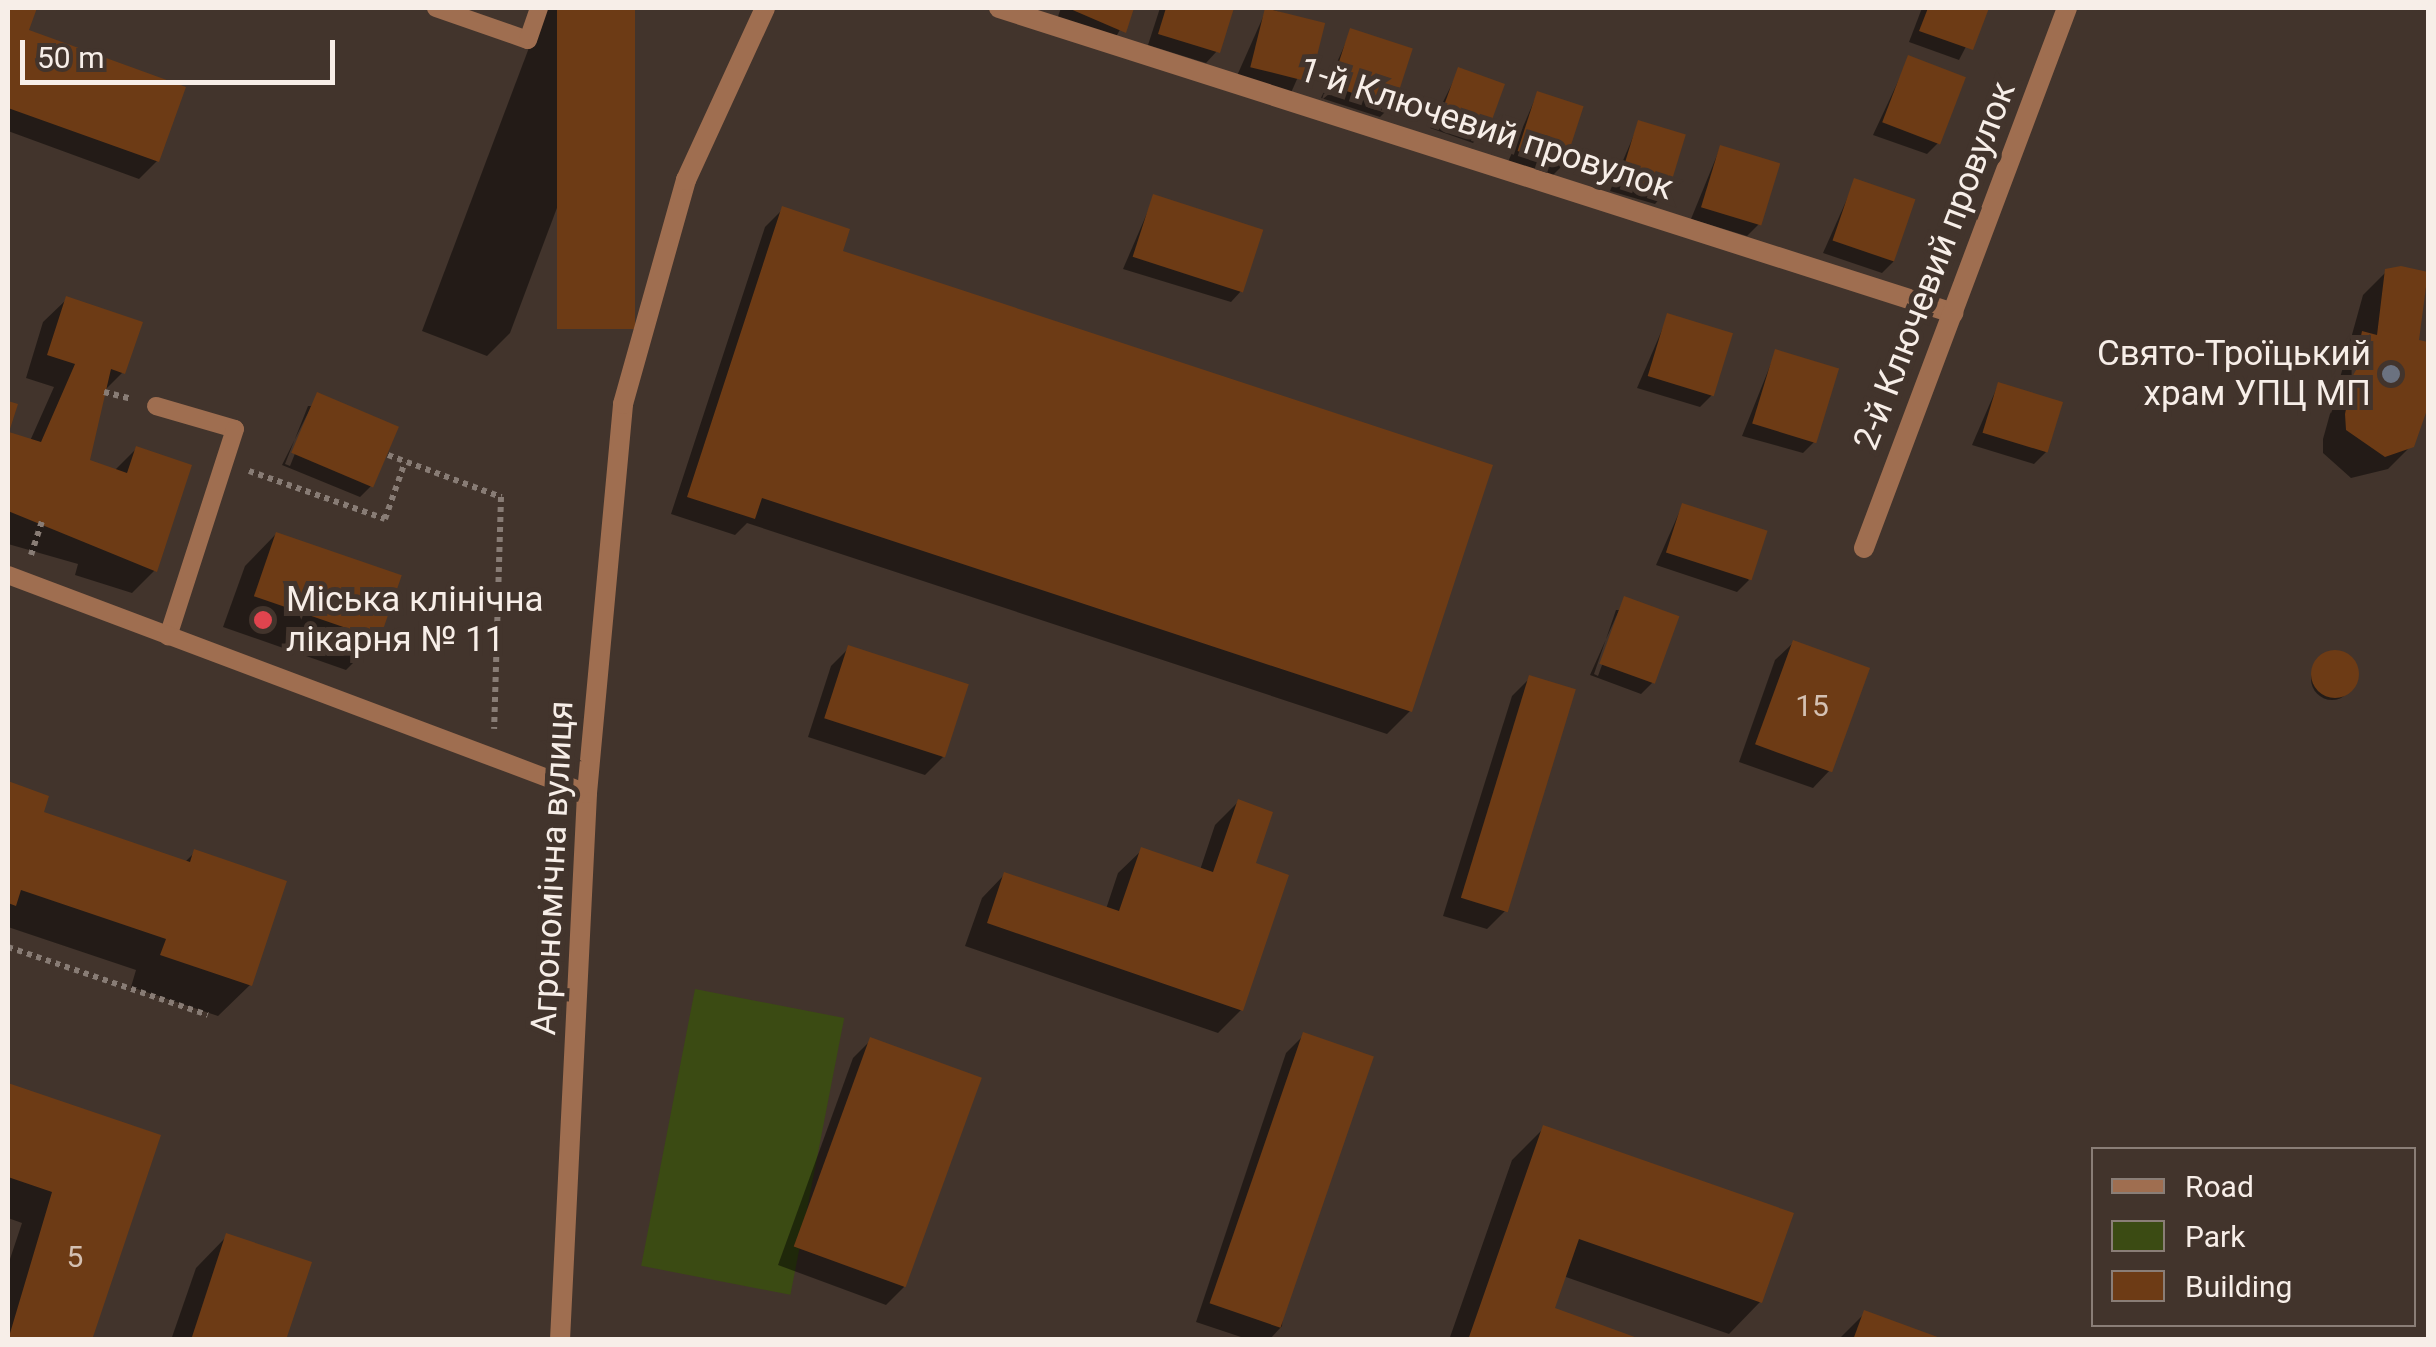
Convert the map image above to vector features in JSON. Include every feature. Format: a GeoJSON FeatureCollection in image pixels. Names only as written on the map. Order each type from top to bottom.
{"type":"FeatureCollection","features":[{"type":"Feature","properties":{"kind":"street","name":"Агрономічна вулиця"},"geometry":{"type":"LineString","coordinates":[[560,1340],[587,794],[610,515],[641,317],[686,180],[765,8]]}},
{"type":"Feature","properties":{"kind":"street","name":"1-й Ключевий провулок"},"geometry":{"type":"LineString","coordinates":[[999,8],[1953,313]]}},
{"type":"Feature","properties":{"kind":"street","name":"2-й Ключевий провулок"},"geometry":{"type":"LineString","coordinates":[[1864,548],[2067,8]]}},
{"type":"Feature","properties":{"kind":"lane"},"geometry":{"type":"LineString","coordinates":[[436,8],[528,40],[540,8]]}},
{"type":"Feature","properties":{"kind":"lane"},"geometry":{"type":"LineString","coordinates":[[156,406],[235,429],[168,636]]}},
{"type":"Feature","properties":{"kind":"lane"},"geometry":{"type":"LineString","coordinates":[[8,575],[587,794]]}},
{"type":"Feature","properties":{"kind":"path"},"geometry":{"type":"LineString","coordinates":[[388,455],[501,497],[493,758]]}},
{"type":"Feature","properties":{"kind":"path"},"geometry":{"type":"LineString","coordinates":[[236,486],[242,468],[385,519],[405,462]]}},
{"type":"Feature","properties":{"kind":"path"},"geometry":{"type":"LineString","coordinates":[[8,948],[208,1016]]}},
{"type":"Feature","properties":{"kind":"green space"},"geometry":{"type":"Polygon","coordinates":[[[695,989],[844,1018],[790,1295],[641,1266],[695,989]]]}},
{"type":"Feature","properties":{"kind":"building"},"geometry":{"type":"Polygon","coordinates":[[[8,8],[37,8],[29,30],[186,87],[159,162],[8,108],[8,8]]]}},
{"type":"Feature","properties":{"kind":"building"},"geometry":{"type":"Polygon","coordinates":[[[557,8],[635,8],[635,329],[557,329],[557,8]]]}},
{"type":"Feature","properties":{"kind":"building"},"geometry":{"type":"Polygon","coordinates":[[[1068,8],[1134,8],[1126,33],[1068,8]]]}},
{"type":"Feature","properties":{"kind":"building"},"geometry":{"type":"Polygon","coordinates":[[[1166,8],[1234,8],[1220,53],[1158,34],[1166,8]]]}},
{"type":"Feature","properties":{"kind":"building"},"geometry":{"type":"Polygon","coordinates":[[[1265,8],[1325,23],[1310,82],[1250,67],[1265,8]]]}},
{"type":"Feature","properties":{"kind":"building"},"geometry":{"type":"Polygon","coordinates":[[[1928,8],[1989,8],[1973,50],[1919,31],[1928,8]]]}},
{"type":"Feature","properties":{"kind":"building"},"geometry":{"type":"Polygon","coordinates":[[[1350,28],[1413,48],[1394,106],[1331,86],[1350,28]]]}},
{"type":"Feature","properties":{"kind":"building"},"geometry":{"type":"Polygon","coordinates":[[[1908,55],[1966,77],[1940,144],[1882,122],[1908,55]]]}},
{"type":"Feature","properties":{"kind":"building"},"geometry":{"type":"Polygon","coordinates":[[[1458,67],[1505,84],[1487,133],[1440,116],[1458,67]]]}},
{"type":"Feature","properties":{"kind":"building"},"geometry":{"type":"Polygon","coordinates":[[[1537,91],[1584,106],[1564,166],[1518,151],[1537,91]]]}},
{"type":"Feature","properties":{"kind":"building"},"geometry":{"type":"Polygon","coordinates":[[[1638,120],[1686,135],[1668,194],[1620,179],[1638,120]]]}},
{"type":"Feature","properties":{"kind":"building"},"geometry":{"type":"Polygon","coordinates":[[[1720,145],[1780,163],[1761,226],[1701,207],[1720,145]]]}},
{"type":"Feature","properties":{"kind":"building"},"geometry":{"type":"Polygon","coordinates":[[[1854,178],[1915,199],[1894,262],[1833,240],[1854,178]]]}},
{"type":"Feature","properties":{"kind":"building"},"geometry":{"type":"Polygon","coordinates":[[[1153,194],[1263,230],[1243,293],[1133,257],[1153,194]]]}},
{"type":"Feature","properties":{"kind":"building"},"geometry":{"type":"Polygon","coordinates":[[[782,206],[850,229],[843,251],[1493,465],[1412,712],[762,498],[755,519],[687,497],[782,206]]]}},
{"type":"Feature","properties":{"kind":"building","name":"Свято-Троїцький храм УПЦ МП"},"geometry":{"type":"Polygon","coordinates":[[[2401,266],[2428,272],[2419,340],[2428,342],[2428,407],[2414,447],[2385,457],[2346,430],[2345,414],[2362,331],[2377,335],[2385,269],[2401,266]]]}},
{"type":"Feature","properties":{"kind":"building"},"geometry":{"type":"Polygon","coordinates":[[[66,296],[143,322],[125,374],[111,369],[90,460],[127,473],[136,446],[192,465],[157,572],[8,511],[8,401],[18,404],[9,432],[41,442],[75,364],[47,355],[66,296]]]}},
{"type":"Feature","properties":{"kind":"building"},"geometry":{"type":"Polygon","coordinates":[[[1667,313],[1733,333],[1714,396],[1648,376],[1667,313]]]}},
{"type":"Feature","properties":{"kind":"building"},"geometry":{"type":"Polygon","coordinates":[[[1775,349],[1839,369],[1816,443],[1752,424],[1775,349]]]}},
{"type":"Feature","properties":{"kind":"building"},"geometry":{"type":"Polygon","coordinates":[[[1998,382],[2063,402],[2048,453],[1983,433],[1998,382]]]}},
{"type":"Feature","properties":{"kind":"building"},"geometry":{"type":"Polygon","coordinates":[[[317,392],[399,427],[373,488],[291,453],[317,392]]]}},
{"type":"Feature","properties":{"kind":"building"},"geometry":{"type":"Polygon","coordinates":[[[1682,503],[1768,531],[1752,580],[1666,552],[1682,503]]]}},
{"type":"Feature","properties":{"kind":"building"},"geometry":{"type":"Polygon","coordinates":[[[276,532],[402,575],[380,640],[254,596],[276,532]]]}},
{"type":"Feature","properties":{"kind":"building"},"geometry":{"type":"Polygon","coordinates":[[[1624,596],[1679,616],[1655,684],[1599,664],[1624,596]]]}},
{"type":"Feature","properties":{"kind":"building"},"geometry":{"type":"Polygon","coordinates":[[[1793,640],[1870,668],[1832,772],[1755,744],[1793,640]]]}},
{"type":"Feature","properties":{"kind":"building"},"geometry":{"type":"Polygon","coordinates":[[[848,645],[969,684],[945,757],[824,718],[848,645]]]}},
{"type":"Feature","properties":{"kind":"building"},"geometry":{"type":"Polygon","coordinates":[[[2335,650],[2352,657],[2359,674],[2352,691],[2335,698],[2318,691],[2311,674],[2318,657],[2335,650]]]}},
{"type":"Feature","properties":{"kind":"building"},"geometry":{"type":"Polygon","coordinates":[[[1529,675],[1576,689],[1508,912],[1461,898],[1529,675]]]}},
{"type":"Feature","properties":{"kind":"building"},"geometry":{"type":"Polygon","coordinates":[[[8,781],[49,796],[44,812],[190,862],[194,849],[287,881],[252,986],[160,955],[166,939],[21,890],[16,906],[8,903],[8,781]]]}},
{"type":"Feature","properties":{"kind":"building"},"geometry":{"type":"Polygon","coordinates":[[[1238,799],[1273,812],[1256,863],[1289,875],[1243,1011],[987,923],[1004,872],[1119,911],[1141,847],[1213,872],[1238,799]]]}},
{"type":"Feature","properties":{"kind":"building"},"geometry":{"type":"Polygon","coordinates":[[[1303,1032],[1374,1056],[1280,1328],[1210,1303],[1303,1032]]]}},
{"type":"Feature","properties":{"kind":"building"},"geometry":{"type":"Polygon","coordinates":[[[870,1037],[982,1078],[906,1287],[794,1247],[870,1037]]]}},
{"type":"Feature","properties":{"kind":"building"},"geometry":{"type":"Polygon","coordinates":[[[8,1083],[161,1135],[92,1340],[8,1340],[52,1192],[8,1177],[8,1083]]]}},
{"type":"Feature","properties":{"kind":"building"},"geometry":{"type":"Polygon","coordinates":[[[1543,1125],[1794,1213],[1762,1303],[1579,1239],[1555,1308],[1643,1340],[1468,1340],[1543,1125]]]}},
{"type":"Feature","properties":{"kind":"building"},"geometry":{"type":"Polygon","coordinates":[[[226,1233],[312,1262],[286,1340],[191,1340],[226,1233]]]}},
{"type":"Feature","properties":{"kind":"building"},"geometry":{"type":"Polygon","coordinates":[[[1864,1310],[1943,1339],[1943,1340],[1853,1340],[1864,1310]]]}},
{"type":"Feature","properties":{"kind":"place","name":"Свято-Троїцький храм УПЦ МП"},"geometry":{"type":"Point","coordinates":[2391,374]}},
{"type":"Feature","properties":{"kind":"place","name":"Міська клінічна лікарня № 11"},"geometry":{"type":"Point","coordinates":[263,620]}}]}
